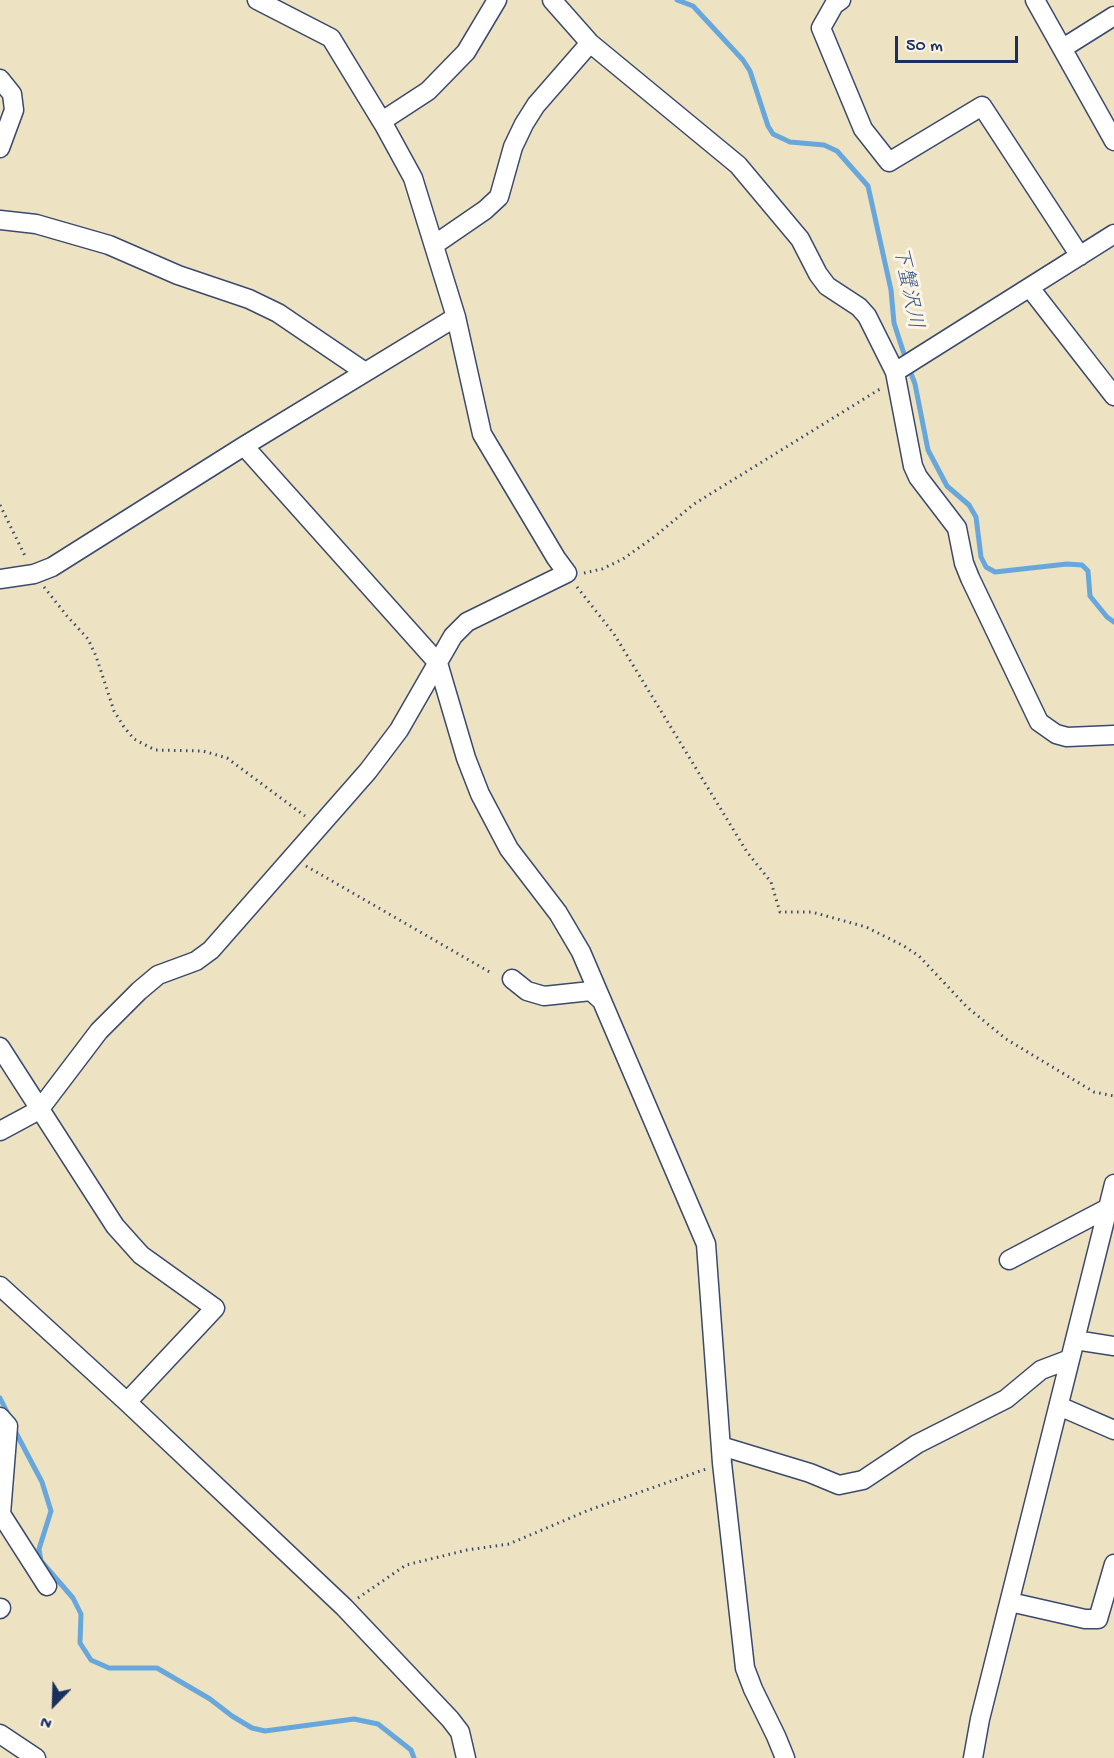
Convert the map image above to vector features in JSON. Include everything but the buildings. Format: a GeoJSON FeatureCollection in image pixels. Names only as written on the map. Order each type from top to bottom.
{"type":"FeatureCollection","features":[{"type":"Feature","properties":{"kind":"street"},"geometry":{"type":"LineString","coordinates":[[0,1131],[39,1110],[99,1031],[139,991],[158,975],[196,961],[211,950],[368,771],[399,730],[453,636],[467,622],[567,573],[482,434],[456,317],[413,178],[382,121],[331,38],[256,0]]}},
{"type":"Feature","properties":{"kind":"street"},"geometry":{"type":"LineString","coordinates":[[382,121],[428,91],[466,52],[497,0]]}},
{"type":"Feature","properties":{"kind":"street"},"geometry":{"type":"LineString","coordinates":[[552,0],[590,43],[738,165],[800,239],[818,274],[827,286],[859,307],[867,316],[896,375],[913,466],[918,477],[957,528],[964,563],[970,578],[1039,722],[1056,734],[1067,737],[1114,735]]}},
{"type":"Feature","properties":{"kind":"street"},"geometry":{"type":"LineString","coordinates":[[841,0],[834,5],[821,28],[863,129],[889,162],[982,106],[1080,256]]}},
{"type":"Feature","properties":{"kind":"street"},"geometry":{"type":"LineString","coordinates":[[1035,0],[1114,141]]}},
{"type":"Feature","properties":{"kind":"street"},"geometry":{"type":"LineString","coordinates":[[1063,48],[1114,16]]}},
{"type":"Feature","properties":{"kind":"street"},"geometry":{"type":"LineString","coordinates":[[434,246],[485,210],[499,196],[513,147],[524,124],[536,105],[590,43]]}},
{"type":"Feature","properties":{"kind":"street"},"geometry":{"type":"LineString","coordinates":[[0,79],[12,94],[14,110],[0,148]]}},
{"type":"Feature","properties":{"kind":"street"},"geometry":{"type":"LineString","coordinates":[[0,220],[36,224],[109,245],[178,275],[249,299],[278,313],[364,372]]}},
{"type":"Feature","properties":{"kind":"street"},"geometry":{"type":"LineString","coordinates":[[896,375],[1114,234]]}},
{"type":"Feature","properties":{"kind":"street"},"geometry":{"type":"LineString","coordinates":[[1030,288],[1114,396]]}},
{"type":"Feature","properties":{"kind":"street"},"geometry":{"type":"LineString","coordinates":[[0,579],[34,574],[52,567],[244,446],[456,317]]}},
{"type":"Feature","properties":{"kind":"street"},"geometry":{"type":"LineString","coordinates":[[244,446],[438,663],[466,758],[480,794],[509,849],[571,933],[706,1244],[721,1454],[745,1668],[785,1758]]}},
{"type":"Feature","properties":{"kind":"street"},"geometry":{"type":"LineString","coordinates":[[512,979],[527,991],[544,996],[591,991],[602,1000]]}},
{"type":"Feature","properties":{"kind":"street"},"geometry":{"type":"LineString","coordinates":[[0,1047],[115,1226],[141,1255],[215,1308],[127,1402]]}},
{"type":"Feature","properties":{"kind":"street"},"geometry":{"type":"LineString","coordinates":[[973,1758],[980,1719],[1114,1184]]}},
{"type":"Feature","properties":{"kind":"street"},"geometry":{"type":"LineString","coordinates":[[1009,1260],[1108,1208]]}},
{"type":"Feature","properties":{"kind":"street"},"geometry":{"type":"LineString","coordinates":[[0,1286],[127,1402],[344,1607],[450,1719],[460,1732],[466,1758]]}},
{"type":"Feature","properties":{"kind":"street"},"geometry":{"type":"LineString","coordinates":[[1075,1340],[1114,1346]]}},
{"type":"Feature","properties":{"kind":"street"},"geometry":{"type":"LineString","coordinates":[[721,1454],[810,1473],[839,1485],[863,1480],[917,1444],[1006,1399],[1041,1370],[1070,1359]]}},
{"type":"Feature","properties":{"kind":"street"},"geometry":{"type":"LineString","coordinates":[[1059,1406],[1114,1430]]}},
{"type":"Feature","properties":{"kind":"street"},"geometry":{"type":"LineString","coordinates":[[0,1417],[8,1426],[1,1513],[47,1586]]}},
{"type":"Feature","properties":{"kind":"street"},"geometry":{"type":"LineString","coordinates":[[1010,1602],[1106,1622],[1114,1564]]}},
{"type":"Feature","properties":{"kind":"street"},"geometry":{"type":"LineString","coordinates":[[0,1734],[34,1757]]}},
{"type":"Feature","properties":{"kind":"path"},"geometry":{"type":"LineString","coordinates":[[567,573],[577,575],[602,569],[623,559],[694,504],[896,375]]}},
{"type":"Feature","properties":{"kind":"path"},"geometry":{"type":"LineString","coordinates":[[0,505],[34,574],[66,616],[88,639],[114,711],[134,739],[155,750],[203,751],[227,758],[318,827]]}},
{"type":"Feature","properties":{"kind":"path"},"geometry":{"type":"LineString","coordinates":[[567,573],[614,634],[747,852],[771,882],[780,912],[812,912],[866,927],[904,946],[919,956],[967,1007],[1006,1039],[1094,1092],[1114,1096]]}},
{"type":"Feature","properties":{"kind":"path"},"geometry":{"type":"LineString","coordinates":[[292,858],[493,974]]}},
{"type":"Feature","properties":{"kind":"path"},"geometry":{"type":"LineString","coordinates":[[344,1607],[380,1585],[406,1565],[467,1550],[509,1544],[721,1454]]}},
{"type":"Feature","properties":{"kind":"waterway","name":"下蟹沢川"},"geometry":{"type":"LineString","coordinates":[[677,0],[693,6],[743,60],[750,71],[768,126],[773,134],[790,142],[824,145],[837,151],[868,186],[891,290],[894,323],[906,360]]}},
{"type":"Feature","properties":{"kind":"waterway","name":"下蟹沢川"},"geometry":{"type":"LineString","coordinates":[[909,368],[915,384],[928,450],[947,486],[969,505],[976,517],[981,557],[986,567],[995,572],[1067,564],[1082,565],[1088,571],[1090,596],[1114,622]]}},
{"type":"Feature","properties":{"kind":"waterway"},"geometry":{"type":"LineString","coordinates":[[0,1398],[10,1418]]}},
{"type":"Feature","properties":{"kind":"waterway"},"geometry":{"type":"LineString","coordinates":[[14,1429],[42,1482],[51,1511],[39,1549],[41,1561],[73,1598],[81,1614],[80,1643],[91,1660],[109,1668],[157,1668],[210,1699],[252,1728],[265,1731],[354,1719],[378,1724],[411,1750],[414,1758]]}}]}
